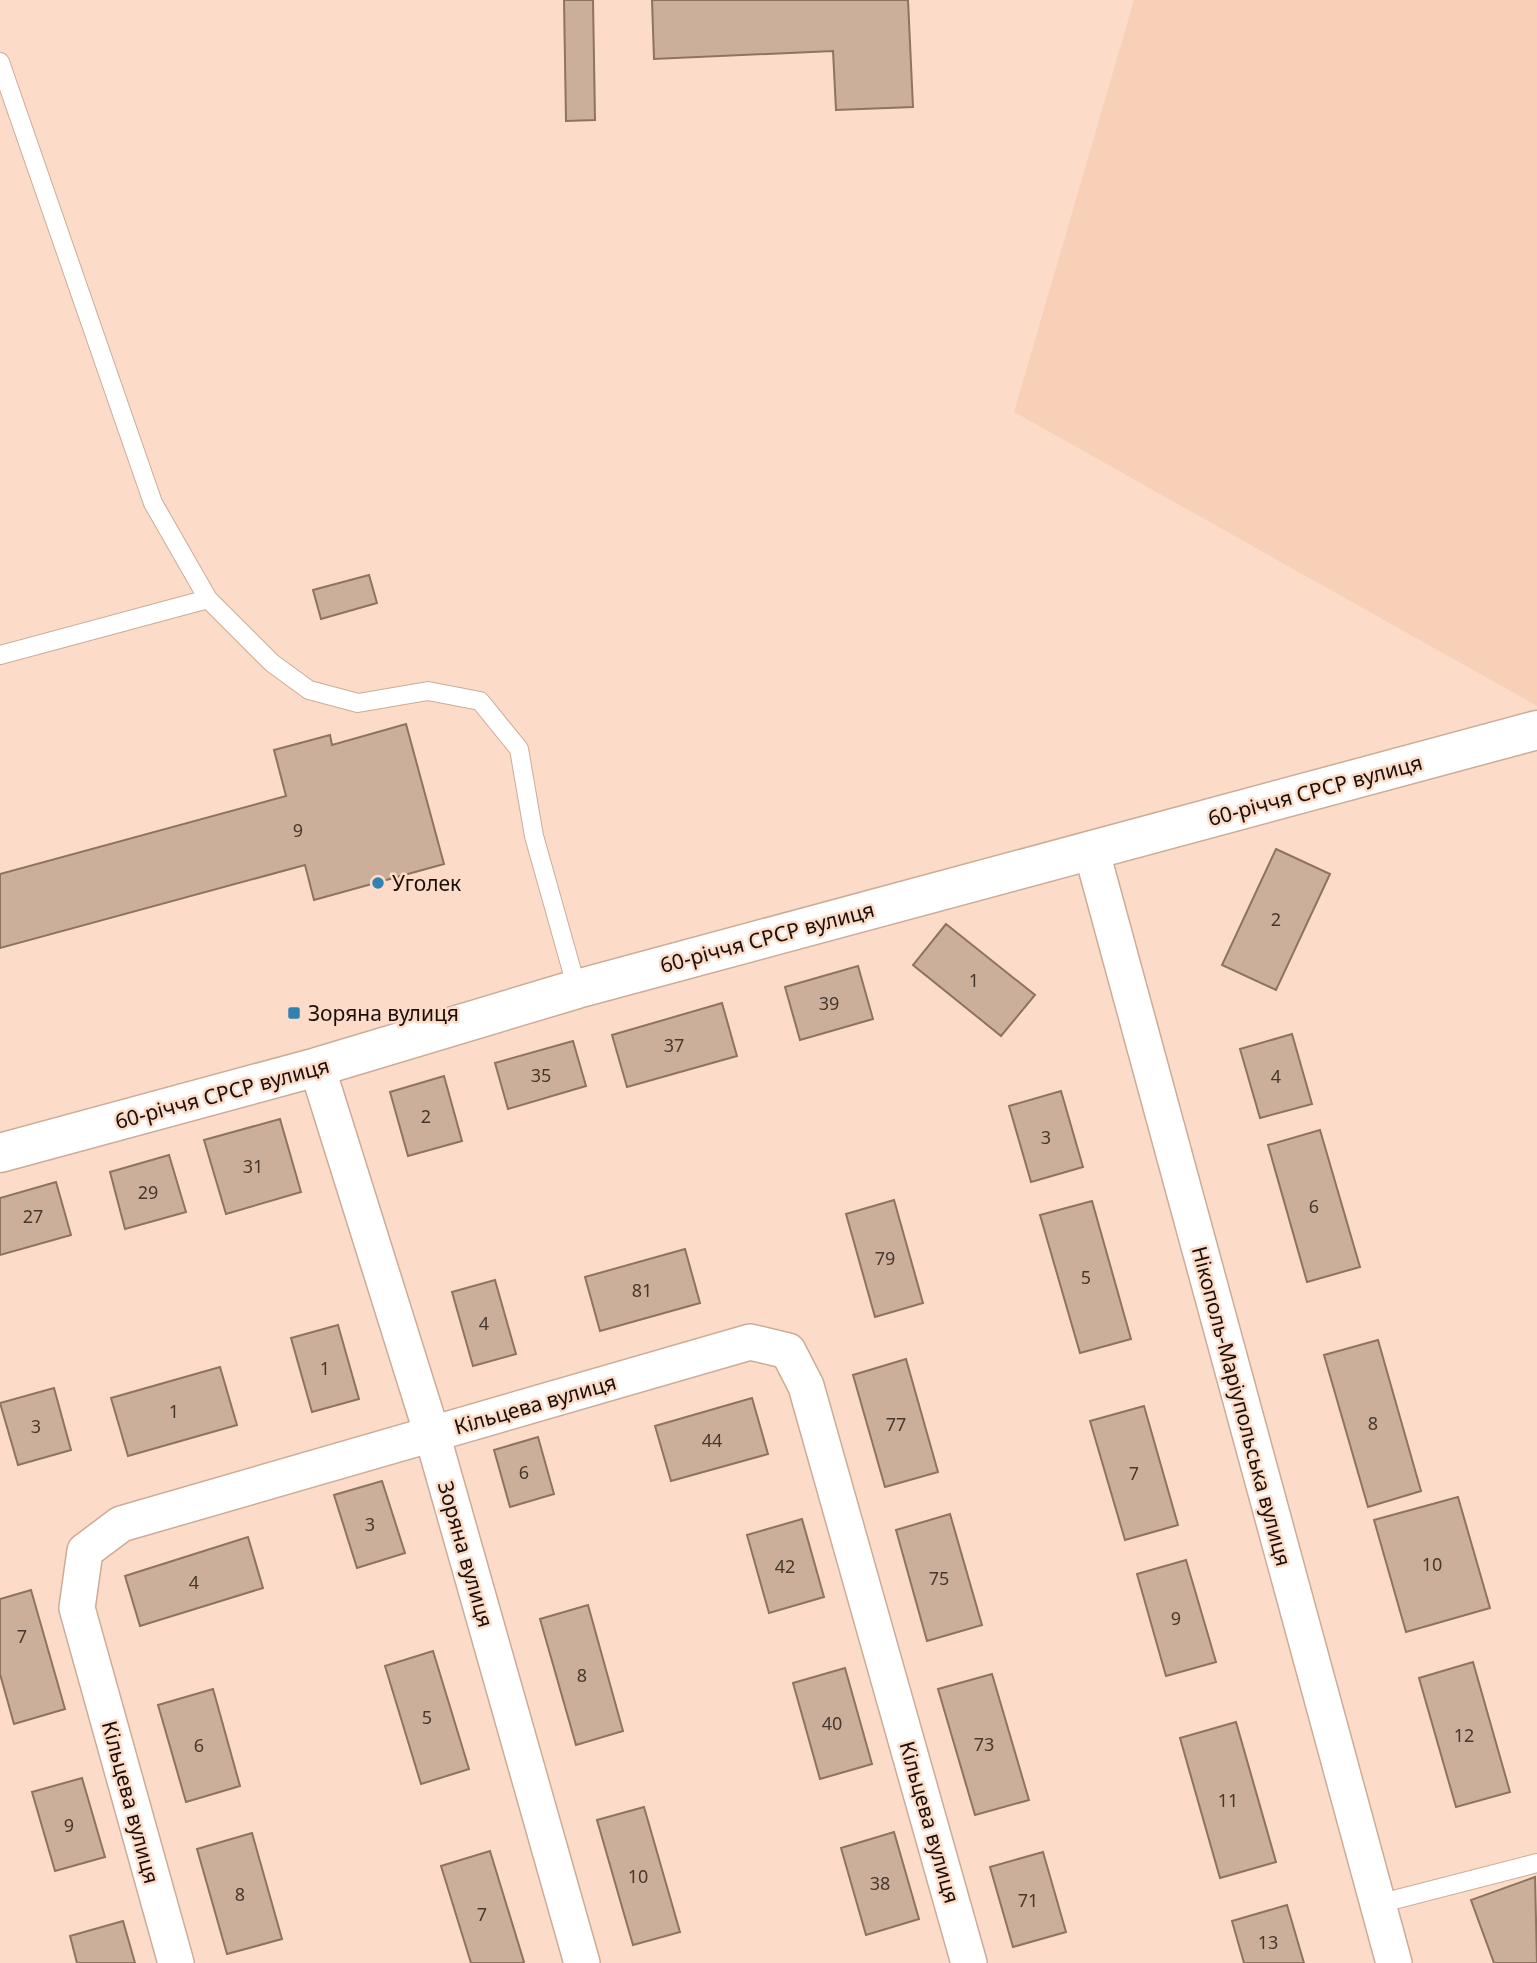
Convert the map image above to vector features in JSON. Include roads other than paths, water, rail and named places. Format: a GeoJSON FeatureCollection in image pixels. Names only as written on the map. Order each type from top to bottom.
{"type":"FeatureCollection","features":[{"type":"Feature","properties":{"kind":"street","name":"60-річчя СРСР вулиця"},"geometry":{"type":"LineString","coordinates":[[0,1153],[317,1067],[577,989],[1537,730]]}},
{"type":"Feature","properties":{"kind":"street","name":"Нікополь-Маріупольська вулиця"},"geometry":{"type":"LineString","coordinates":[[1091,849],[1394,1963]]}},
{"type":"Feature","properties":{"kind":"street","name":"Зоряна вулиця"},"geometry":{"type":"LineString","coordinates":[[317,1067],[432,1434],[582,1963]]}},
{"type":"Feature","properties":{"kind":"street","name":"Кільцева вулиця"},"geometry":{"type":"LineString","coordinates":[[176,1963],[78,1608],[85,1551],[121,1524],[750,1342],[788,1352],[806,1386],[969,1963]]}},
{"type":"Feature","properties":{"kind":"lane"},"geometry":{"type":"LineString","coordinates":[[0,62],[153,503],[208,599],[272,663],[309,690],[358,703],[428,691],[480,701],[519,749],[534,836],[577,989]]}},
{"type":"Feature","properties":{"kind":"lane"},"geometry":{"type":"LineString","coordinates":[[0,655],[208,599]]}},
{"type":"Feature","properties":{"kind":"lane"},"geometry":{"type":"LineString","coordinates":[[1378,1904],[1537,1863]]}},
{"type":"Feature","properties":{"kind":"place","name":"Уголек"},"geometry":{"type":"Point","coordinates":[378,883]}},
{"type":"Feature","properties":{"kind":"place","name":"Зоряна вулиця"},"geometry":{"type":"Point","coordinates":[294,1013]}}]}
